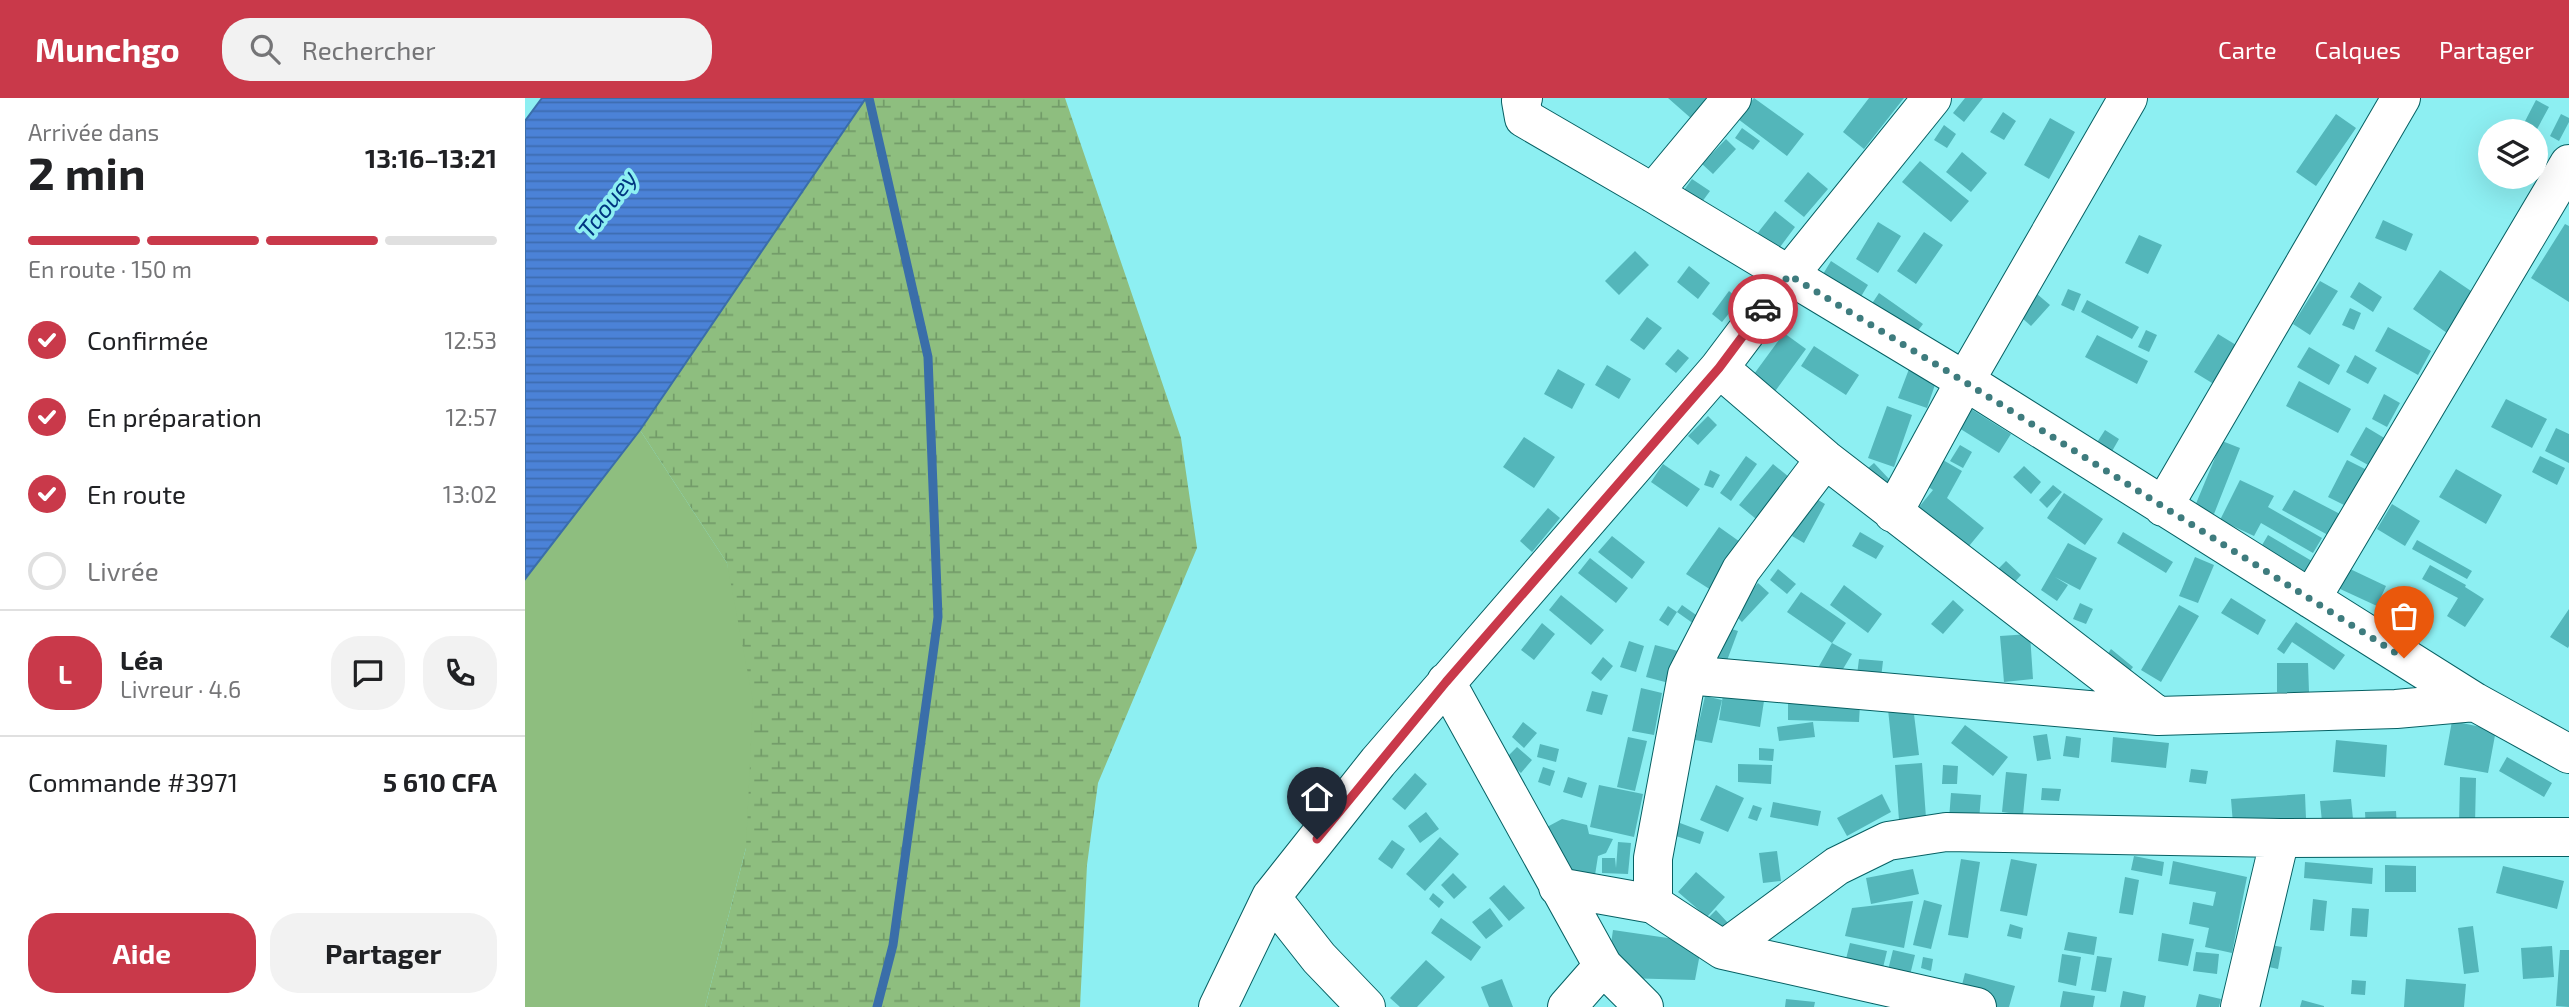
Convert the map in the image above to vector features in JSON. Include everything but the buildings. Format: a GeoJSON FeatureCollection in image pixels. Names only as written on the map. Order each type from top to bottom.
{"type":"FeatureCollection","features":[{"type":"Feature","properties":{"kind":"street"},"geometry":{"type":"LineString","coordinates":[[1524,98],[1521,101],[1524,118],[1965,382],[2475,702],[2569,754]]}},
{"type":"Feature","properties":{"kind":"street"},"geometry":{"type":"LineString","coordinates":[[1653,193],[1733,98]]}},
{"type":"Feature","properties":{"kind":"street"},"geometry":{"type":"LineString","coordinates":[[1218,1007],[1271,897],[1378,762],[1719,368],[1789,275],[1931,98]]}},
{"type":"Feature","properties":{"kind":"street"},"geometry":{"type":"LineString","coordinates":[[1893,513],[2128,98]]}},
{"type":"Feature","properties":{"kind":"street"},"geometry":{"type":"LineString","coordinates":[[2163,507],[2401,98]]}},
{"type":"Feature","properties":{"kind":"street"},"geometry":{"type":"LineString","coordinates":[[2311,599],[2569,164]]}},
{"type":"Feature","properties":{"kind":"street"},"geometry":{"type":"LineString","coordinates":[[1719,368],[1893,513],[2158,716]]}},
{"type":"Feature","properties":{"kind":"street"},"geometry":{"type":"LineString","coordinates":[[1653,904],[1654,858],[1687,675],[1741,570],[1825,459]]}},
{"type":"Feature","properties":{"kind":"street"},"geometry":{"type":"LineString","coordinates":[[1687,675],[2158,716],[2396,709],[2475,702]]}},
{"type":"Feature","properties":{"kind":"street"},"geometry":{"type":"LineString","coordinates":[[1446,682],[1603,966],[1644,1007]]}},
{"type":"Feature","properties":{"kind":"street"},"geometry":{"type":"LineString","coordinates":[[1723,950],[1837,866],[1888,841],[1946,832],[2280,838],[2569,837]]}},
{"type":"Feature","properties":{"kind":"street"},"geometry":{"type":"LineString","coordinates":[[2240,1007],[2280,838]]}},
{"type":"Feature","properties":{"kind":"street"},"geometry":{"type":"LineString","coordinates":[[1558,887],[1653,904],[1723,950],[1977,1007]]}},
{"type":"Feature","properties":{"kind":"street"},"geometry":{"type":"LineString","coordinates":[[1271,897],[1319,958],[1366,1007]]}},
{"type":"Feature","properties":{"kind":"street"},"geometry":{"type":"LineString","coordinates":[[1567,1007],[1603,966]]}},
{"type":"Feature","properties":{"kind":"green space"},"geometry":{"type":"Polygon","coordinates":[[[866,98],[1065,98],[1181,438],[1197,548],[1098,783],[1087,865],[1080,1007],[705,1007],[746,848],[727,563],[640,430],[866,98]]]}},
{"type":"Feature","properties":{"kind":"green space"},"geometry":{"type":"Polygon","coordinates":[[[640,430],[727,563],[753,701],[746,848],[705,1007],[525,1007],[525,579],[640,430]]]}},
{"type":"Feature","properties":{"kind":"water","name":"Taouey"},"geometry":{"type":"Polygon","coordinates":[[[542,98],[866,98],[640,430],[525,579],[525,121],[542,98]]]}},
{"type":"Feature","properties":{"kind":"waterway"},"geometry":{"type":"LineString","coordinates":[[869,98],[928,357],[938,617],[893,945],[877,1007]]}},
{"type":"Feature","properties":{"kind":"way so far"},"geometry":{"type":"LineString","coordinates":[[1763,309],[1789,275],[1965,382],[2404,658]]}},
{"type":"Feature","properties":{"kind":"route"},"geometry":{"type":"LineString","coordinates":[[1317,839],[1446,682],[1719,368],[1763,309]]}}]}
